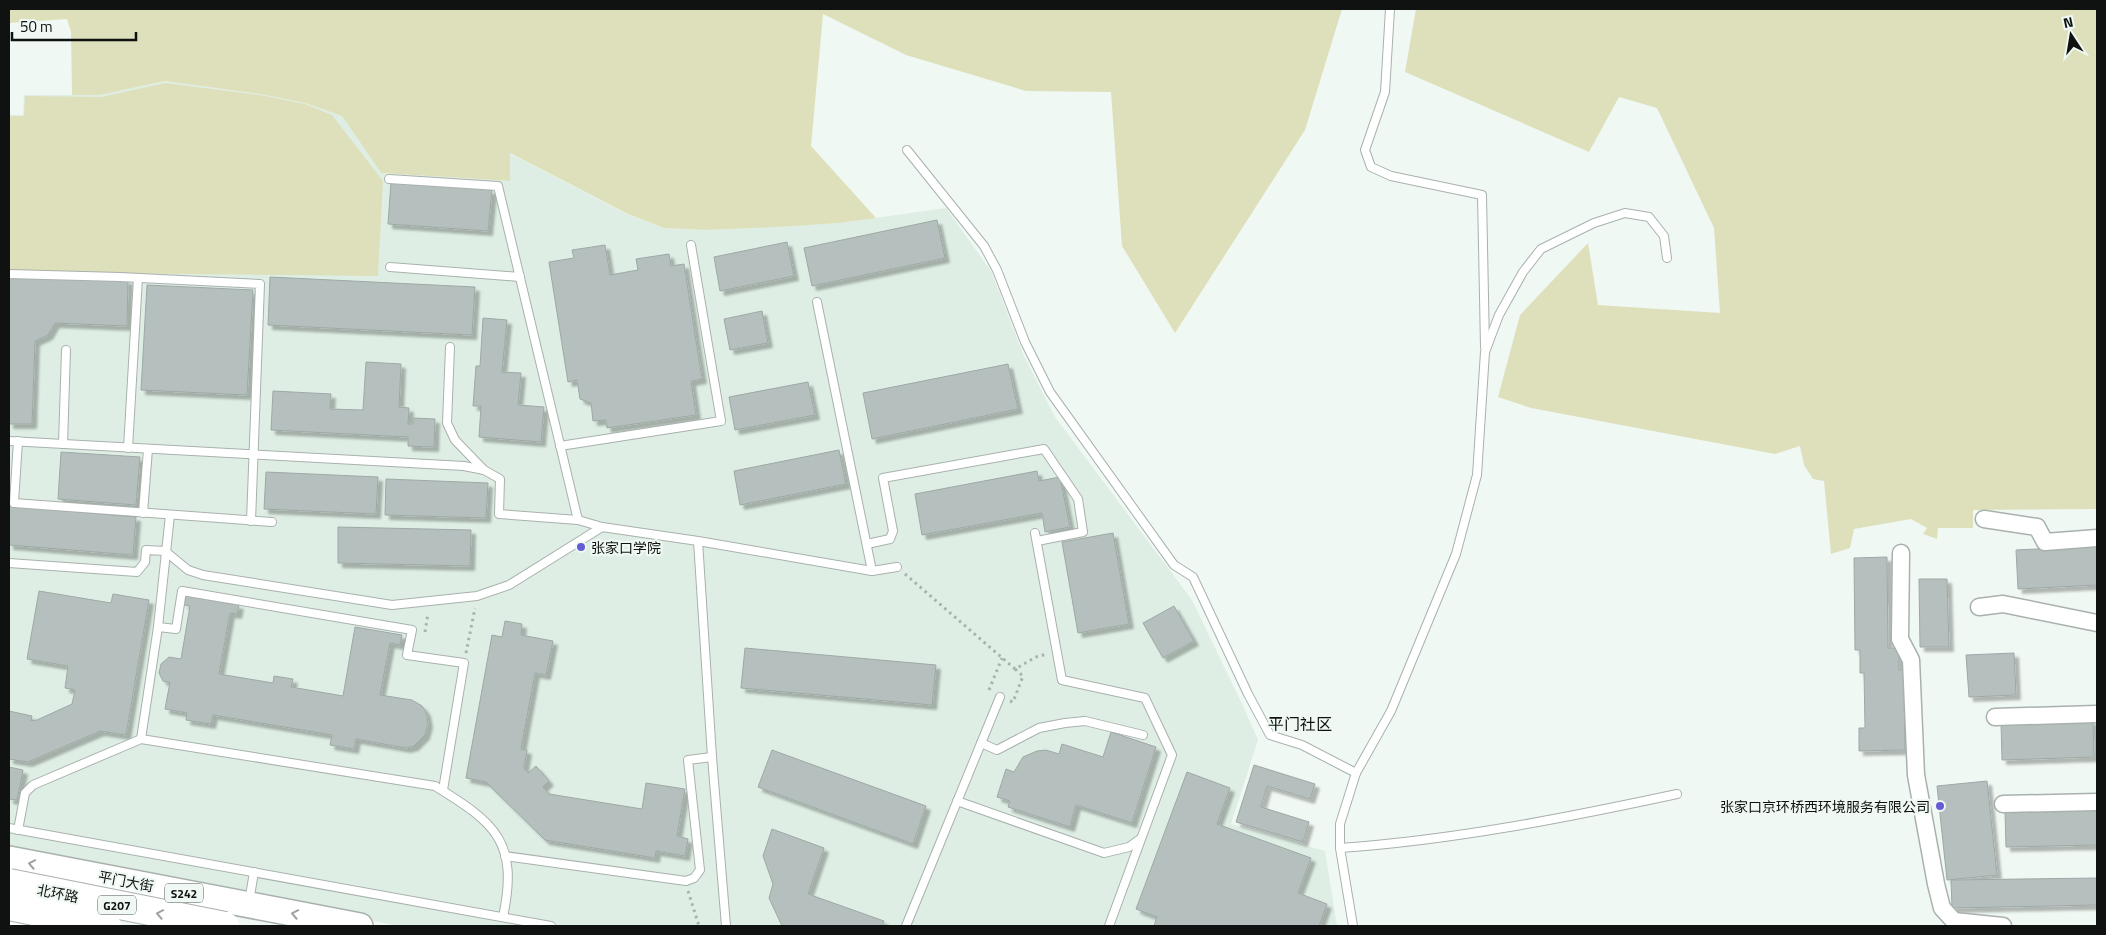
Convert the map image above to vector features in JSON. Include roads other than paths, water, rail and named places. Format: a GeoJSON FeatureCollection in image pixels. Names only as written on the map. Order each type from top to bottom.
{"type":"FeatureCollection","features":[{"type":"Feature","properties":{"kind":"highway","name":"北环路"},"geometry":{"type":"LineString","coordinates":[[9,883],[225,926]]}},
{"type":"Feature","properties":{"kind":"highway","name":"北环路"},"geometry":{"type":"LineString","coordinates":[[9,906],[107,926]]}},
{"type":"Feature","properties":{"kind":"main road","name":"平门大街"},"geometry":{"type":"LineString","coordinates":[[9,860],[360,926]]}},
{"type":"Feature","properties":{"kind":"main road"},"geometry":{"type":"LineString","coordinates":[[55,926],[66,870]]}},
{"type":"Feature","properties":{"kind":"main road"},"geometry":{"type":"LineString","coordinates":[[9,922],[33,926]]}},
{"type":"Feature","properties":{"kind":"street"},"geometry":{"type":"LineString","coordinates":[[1984,519],[2037,527],[2046,542],[2097,538]]}},
{"type":"Feature","properties":{"kind":"street"},"geometry":{"type":"LineString","coordinates":[[1901,553],[1900,639],[1911,660],[1916,774],[1942,908],[1954,921],[2003,926]]}},
{"type":"Feature","properties":{"kind":"street"},"geometry":{"type":"LineString","coordinates":[[1979,607],[2003,604],[2097,623]]}},
{"type":"Feature","properties":{"kind":"street"},"geometry":{"type":"LineString","coordinates":[[1996,717],[2097,714]]}},
{"type":"Feature","properties":{"kind":"street"},"geometry":{"type":"LineString","coordinates":[[2004,804],[2097,802]]}},
{"type":"Feature","properties":{"kind":"lane"},"geometry":{"type":"LineString","coordinates":[[1352,926],[1340,848],[1340,824],[1356,773],[1391,710],[1456,554],[1477,475],[1485,352],[1482,195],[1390,176],[1371,167],[1366,150],[1385,92],[1390,9]]}},
{"type":"Feature","properties":{"kind":"lane"},"geometry":{"type":"LineString","coordinates":[[907,150],[984,246],[997,270],[1025,342],[1050,392],[1174,565],[1193,577],[1248,694],[1270,735],[1302,745],[1356,773]]}},
{"type":"Feature","properties":{"kind":"lane"},"geometry":{"type":"LineString","coordinates":[[389,178],[498,186],[578,520]]}},
{"type":"Feature","properties":{"kind":"lane"},"geometry":{"type":"LineString","coordinates":[[1485,352],[1499,314],[1523,272],[1541,249],[1594,223],[1625,213],[1649,217],[1664,236],[1667,258]]}},
{"type":"Feature","properties":{"kind":"lane"},"geometry":{"type":"LineString","coordinates":[[560,446],[721,421],[691,245]]}},
{"type":"Feature","properties":{"kind":"lane"},"geometry":{"type":"LineString","coordinates":[[390,267],[520,277]]}},
{"type":"Feature","properties":{"kind":"lane"},"geometry":{"type":"LineString","coordinates":[[9,274],[260,284],[251,521]]}},
{"type":"Feature","properties":{"kind":"lane"},"geometry":{"type":"LineString","coordinates":[[128,448],[138,278]]}},
{"type":"Feature","properties":{"kind":"lane"},"geometry":{"type":"LineString","coordinates":[[817,302],[872,572]]}},
{"type":"Feature","properties":{"kind":"lane"},"geometry":{"type":"LineString","coordinates":[[450,347],[447,423],[455,440],[484,470],[500,479],[500,514],[578,520],[602,527],[698,541],[872,572],[897,567]]}},
{"type":"Feature","properties":{"kind":"lane"},"geometry":{"type":"LineString","coordinates":[[63,444],[66,350]]}},
{"type":"Feature","properties":{"kind":"lane"},"geometry":{"type":"LineString","coordinates":[[9,441],[464,466],[484,470]]}},
{"type":"Feature","properties":{"kind":"lane"},"geometry":{"type":"LineString","coordinates":[[18,441],[14,503],[272,522]]}},
{"type":"Feature","properties":{"kind":"lane"},"geometry":{"type":"LineString","coordinates":[[142,513],[148,449]]}},
{"type":"Feature","properties":{"kind":"lane"},"geometry":{"type":"LineString","coordinates":[[867,544],[890,539],[893,531],[883,478],[1044,449],[1078,499],[1083,532],[1036,537],[1062,680],[1144,698],[1172,754],[1109,926]]}},
{"type":"Feature","properties":{"kind":"lane"},"geometry":{"type":"LineString","coordinates":[[141,739],[158,627],[170,515]]}},
{"type":"Feature","properties":{"kind":"lane"},"geometry":{"type":"LineString","coordinates":[[9,563],[137,572],[145,562],[146,550],[165,551],[188,570],[203,575],[392,605],[477,596],[509,586],[602,527]]}},
{"type":"Feature","properties":{"kind":"lane"},"geometry":{"type":"LineString","coordinates":[[698,541],[712,757],[726,926]]}},
{"type":"Feature","properties":{"kind":"lane"},"geometry":{"type":"LineString","coordinates":[[158,627],[176,629],[182,591],[412,630],[407,655],[464,663],[443,790]]}},
{"type":"Feature","properties":{"kind":"lane"},"geometry":{"type":"LineString","coordinates":[[906,926],[1000,697]]}},
{"type":"Feature","properties":{"kind":"lane"},"geometry":{"type":"LineString","coordinates":[[981,743],[998,750],[1039,728],[1085,721],[1143,735]]}},
{"type":"Feature","properties":{"kind":"lane"},"geometry":{"type":"LineString","coordinates":[[18,830],[25,793],[33,785],[141,739],[435,786],[470,808],[493,828],[503,845],[507,883],[503,917]]}},
{"type":"Feature","properties":{"kind":"lane"},"geometry":{"type":"LineString","coordinates":[[505,856],[686,880],[694,878],[700,870],[688,760],[712,757]]}},
{"type":"Feature","properties":{"kind":"lane"},"geometry":{"type":"LineString","coordinates":[[1340,848],[1398,844],[1456,836],[1562,818],[1677,794]]}},
{"type":"Feature","properties":{"kind":"lane"},"geometry":{"type":"LineString","coordinates":[[957,801],[1104,853],[1129,848],[1141,839]]}},
{"type":"Feature","properties":{"kind":"lane"},"geometry":{"type":"LineString","coordinates":[[9,828],[551,926]]}},
{"type":"Feature","properties":{"kind":"lane"},"geometry":{"type":"LineString","coordinates":[[248,905],[254,872]]}},
{"type":"Feature","properties":{"kind":"place","name":"张家口学院"},"geometry":{"type":"Point","coordinates":[581,547]}},
{"type":"Feature","properties":{"kind":"place","name":"张家口京环桥西环境服务有限公司"},"geometry":{"type":"Point","coordinates":[1940,806]}},
{"type":"Feature","properties":{"kind":"district","name":"平门社区"},"geometry":{"type":"Point","coordinates":[1300,724]}}]}
